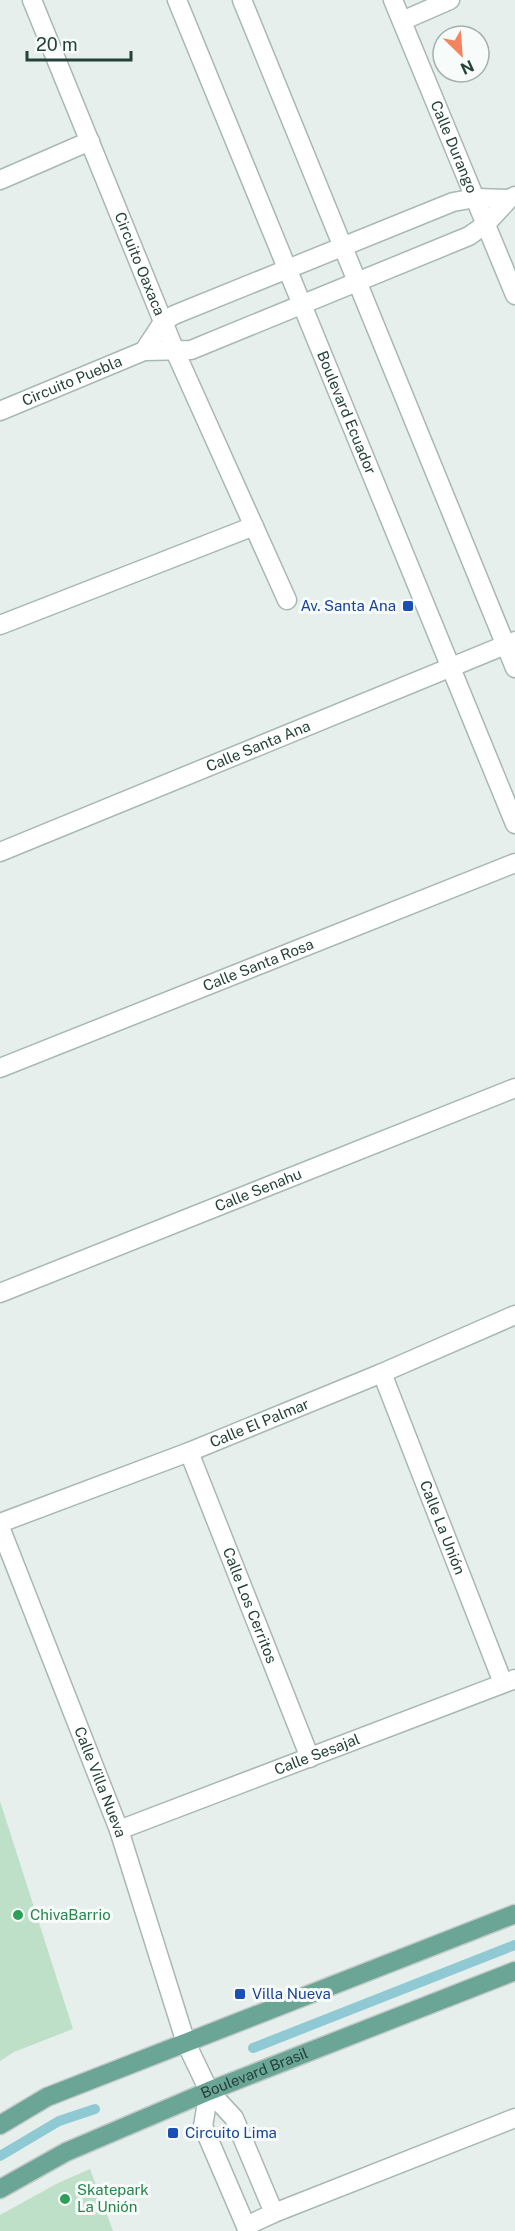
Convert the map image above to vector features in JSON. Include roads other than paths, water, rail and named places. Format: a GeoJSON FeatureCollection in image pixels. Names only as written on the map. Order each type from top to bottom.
{"type":"FeatureCollection","features":[{"type":"Feature","properties":{"kind":"main road"},"geometry":{"type":"LineString","coordinates":[[0,2125],[47,2097],[515,1914]]}},
{"type":"Feature","properties":{"kind":"main road","name":"Boulevard Brasil"},"geometry":{"type":"LineString","coordinates":[[0,2188],[66,2152],[210,2091],[515,1971]]}},
{"type":"Feature","properties":{"kind":"street","name":"Circuito Oaxaca"},"geometry":{"type":"LineString","coordinates":[[32,0],[175,351],[287,600]]}},
{"type":"Feature","properties":{"kind":"street","name":"Boulevard Ecuador"},"geometry":{"type":"LineString","coordinates":[[177,0],[515,824]]}},
{"type":"Feature","properties":{"kind":"street"},"geometry":{"type":"LineString","coordinates":[[242,0],[510,642],[515,668]]}},
{"type":"Feature","properties":{"kind":"street","name":"Calle Durango"},"geometry":{"type":"LineString","coordinates":[[393,0],[515,295]]}},
{"type":"Feature","properties":{"kind":"street"},"geometry":{"type":"LineString","coordinates":[[402,21],[450,0]]}},
{"type":"Feature","properties":{"kind":"street"},"geometry":{"type":"LineString","coordinates":[[0,180],[90,141]]}},
{"type":"Feature","properties":{"kind":"street"},"geometry":{"type":"LineString","coordinates":[[144,351],[163,322],[174,315],[453,202],[476,198],[512,198]]}},
{"type":"Feature","properties":{"kind":"street","name":"Circuito Puebla"},"geometry":{"type":"LineString","coordinates":[[0,411],[144,351],[191,350],[469,236],[486,224],[512,198]]}},
{"type":"Feature","properties":{"kind":"street"},"geometry":{"type":"LineString","coordinates":[[0,625],[254,526]]}},
{"type":"Feature","properties":{"kind":"street","name":"Calle Santa Ana"},"geometry":{"type":"LineString","coordinates":[[0,852],[510,642]]}},
{"type":"Feature","properties":{"kind":"street","name":"Calle Santa Rosa"},"geometry":{"type":"LineString","coordinates":[[0,1068],[515,863]]}},
{"type":"Feature","properties":{"kind":"street","name":"Calle Senahu"},"geometry":{"type":"LineString","coordinates":[[0,1293],[515,1088]]}},
{"type":"Feature","properties":{"kind":"street","name":"Calle El Palmar"},"geometry":{"type":"LineString","coordinates":[[0,1525],[189,1452],[382,1373],[515,1315]]}},
{"type":"Feature","properties":{"kind":"street","name":"Calle La Unión"},"geometry":{"type":"LineString","coordinates":[[382,1373],[509,1681]]}},
{"type":"Feature","properties":{"kind":"street","name":"Calle Los Cerritos"},"geometry":{"type":"LineString","coordinates":[[189,1452],[310,1758]]}},
{"type":"Feature","properties":{"kind":"street","name":"Calle Villa Nueva"},"geometry":{"type":"LineString","coordinates":[[0,1525],[119,1830],[186,2043],[210,2091],[234,2118],[274,2213]]}},
{"type":"Feature","properties":{"kind":"street","name":"Calle Sesajal"},"geometry":{"type":"LineString","coordinates":[[119,1830],[509,1681]]}},
{"type":"Feature","properties":{"kind":"street"},"geometry":{"type":"LineString","coordinates":[[210,2091],[203,2126],[247,2229],[274,2213],[515,2118]]}},
{"type":"Feature","properties":{"kind":"waterway"},"geometry":{"type":"LineString","coordinates":[[253,2048],[515,1945]]}},
{"type":"Feature","properties":{"kind":"waterway"},"geometry":{"type":"LineString","coordinates":[[0,2156],[59,2121],[95,2109]]}},
{"type":"Feature","properties":{"kind":"place","name":"Av. Santa Ana"},"geometry":{"type":"Point","coordinates":[408,606]}},
{"type":"Feature","properties":{"kind":"place","name":"ChivaBarrio"},"geometry":{"type":"Point","coordinates":[18,1915]}},
{"type":"Feature","properties":{"kind":"place","name":"Villa Nueva"},"geometry":{"type":"Point","coordinates":[240,1994]}},
{"type":"Feature","properties":{"kind":"place","name":"Circuito Lima"},"geometry":{"type":"Point","coordinates":[173,2133]}},
{"type":"Feature","properties":{"kind":"place","name":"Skatepark La Unión"},"geometry":{"type":"Point","coordinates":[65,2199]}}]}
